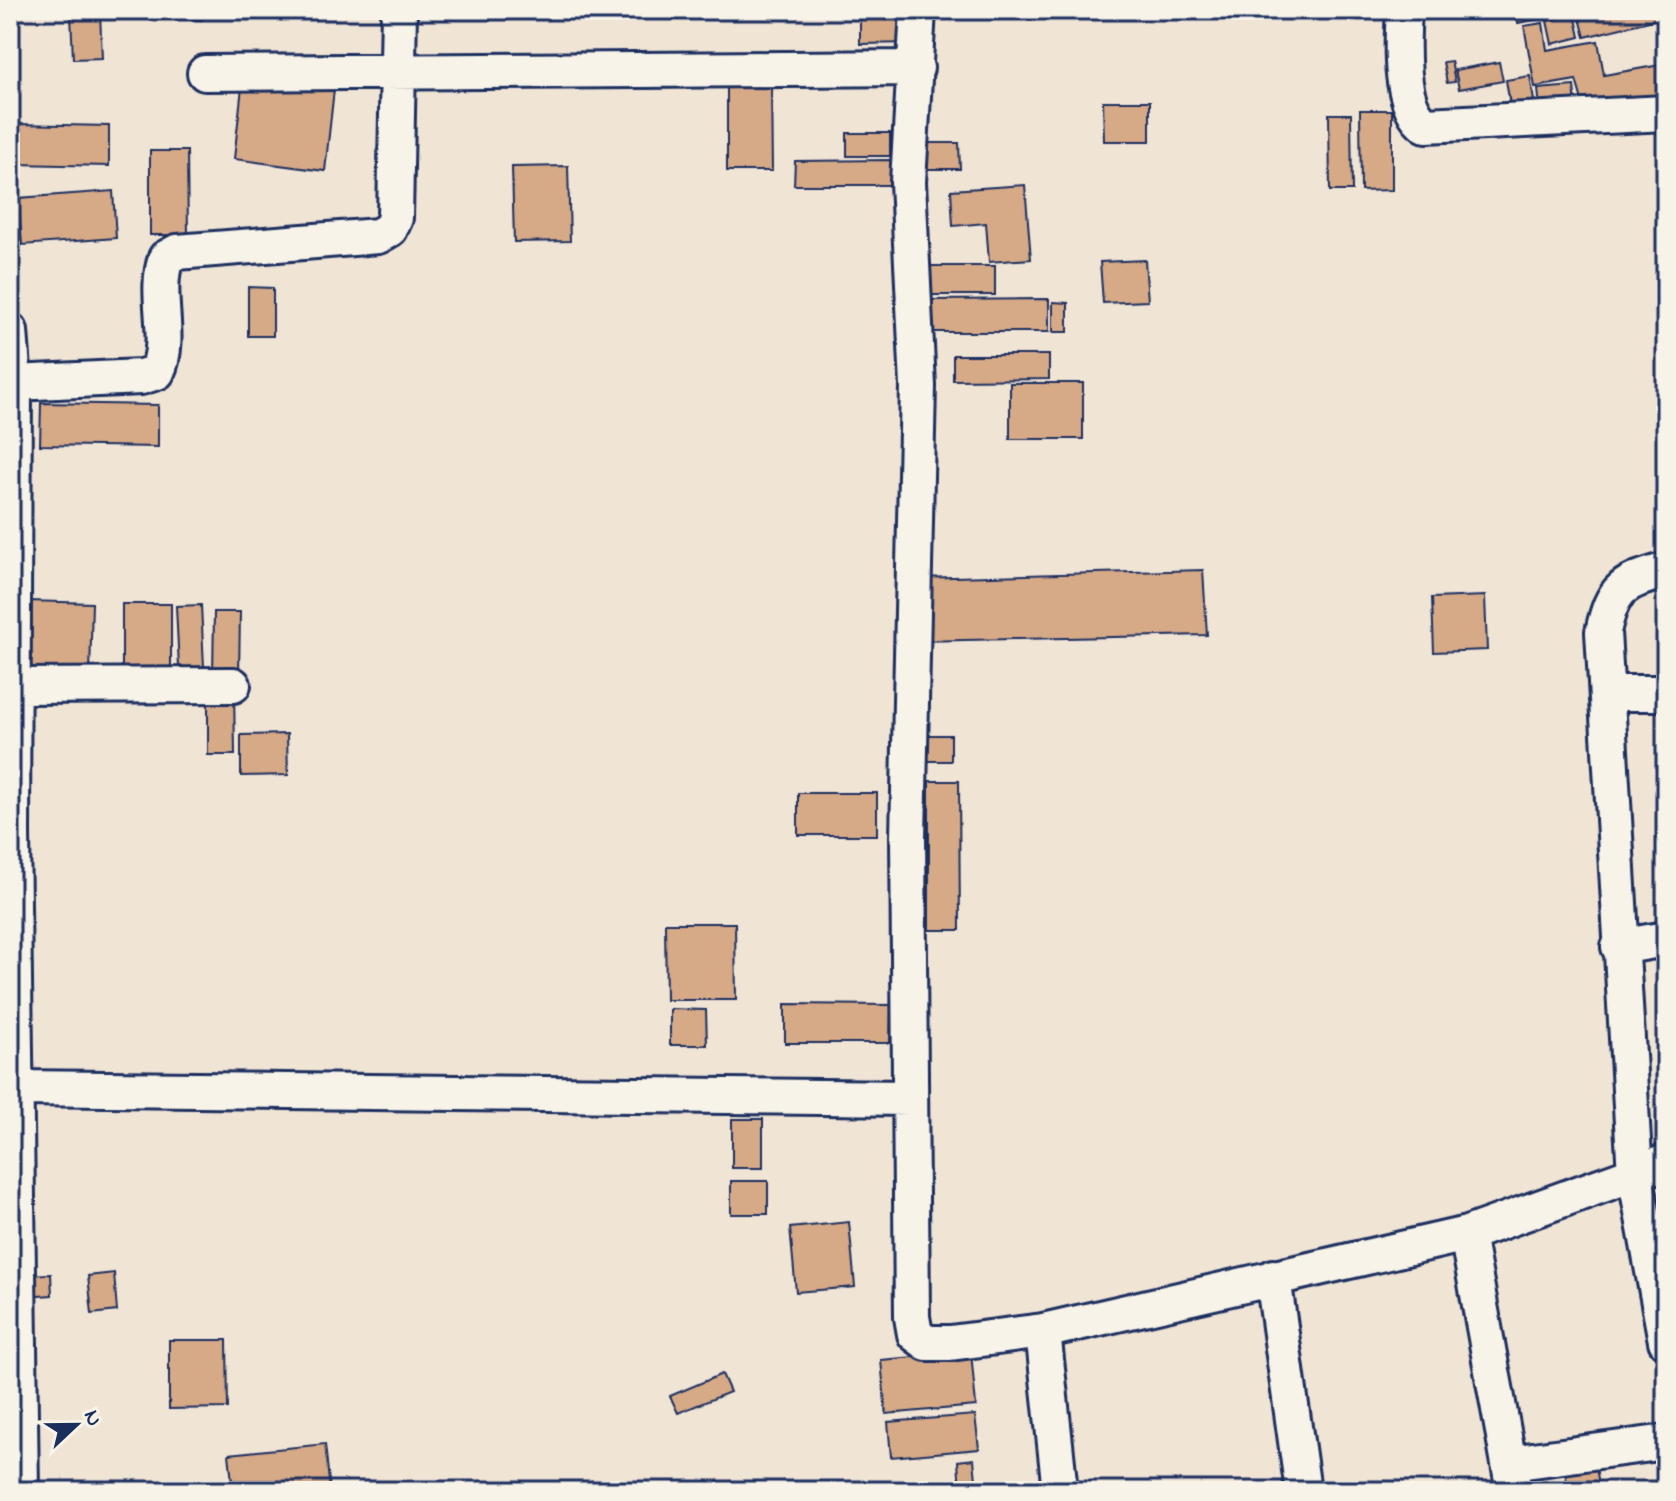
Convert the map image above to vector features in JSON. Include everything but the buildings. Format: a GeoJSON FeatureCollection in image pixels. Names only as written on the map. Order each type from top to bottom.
{"type":"FeatureCollection","features":[{"type":"Feature","properties":{"kind":"street"},"geometry":{"type":"LineString","coordinates":[[14,383],[141,377],[157,372],[163,358],[160,274],[166,258],[177,252],[378,236],[390,229],[395,218],[399,10]]}},
{"type":"Feature","properties":{"kind":"street"},"geometry":{"type":"LineString","coordinates":[[918,10],[908,182],[918,386],[908,837],[912,1317],[915,1334],[927,1343],[950,1343],[1043,1331],[1467,1234],[1650,1168]]}},
{"type":"Feature","properties":{"kind":"street"},"geometry":{"type":"LineString","coordinates":[[1404,10],[1402,47],[1410,105],[1415,118],[1426,125],[1666,113]]}},
{"type":"Feature","properties":{"kind":"street"},"geometry":{"type":"LineString","coordinates":[[205,73],[916,68]]}},
{"type":"Feature","properties":{"kind":"street"},"geometry":{"type":"LineString","coordinates":[[10,331],[14,383],[11,833],[16,1088],[14,1298],[21,1491]]}},
{"type":"Feature","properties":{"kind":"street"},"geometry":{"type":"LineString","coordinates":[[1666,570],[1632,580],[1617,590],[1609,606],[1603,632],[1619,947],[1650,1168],[1666,1341]]}},
{"type":"Feature","properties":{"kind":"street"},"geometry":{"type":"LineString","coordinates":[[13,686],[233,685]]}},
{"type":"Feature","properties":{"kind":"street"},"geometry":{"type":"LineString","coordinates":[[1607,693],[1666,693]]}},
{"type":"Feature","properties":{"kind":"street"},"geometry":{"type":"LineString","coordinates":[[1619,947],[1666,939]]}},
{"type":"Feature","properties":{"kind":"street"},"geometry":{"type":"LineString","coordinates":[[16,1088],[910,1098]]}},
{"type":"Feature","properties":{"kind":"street"},"geometry":{"type":"LineString","coordinates":[[1467,1234],[1512,1477],[1666,1442]]}},
{"type":"Feature","properties":{"kind":"street"},"geometry":{"type":"LineString","coordinates":[[1273,1277],[1303,1491]]}},
{"type":"Feature","properties":{"kind":"street"},"geometry":{"type":"LineString","coordinates":[[1043,1331],[1060,1491]]}}]}
